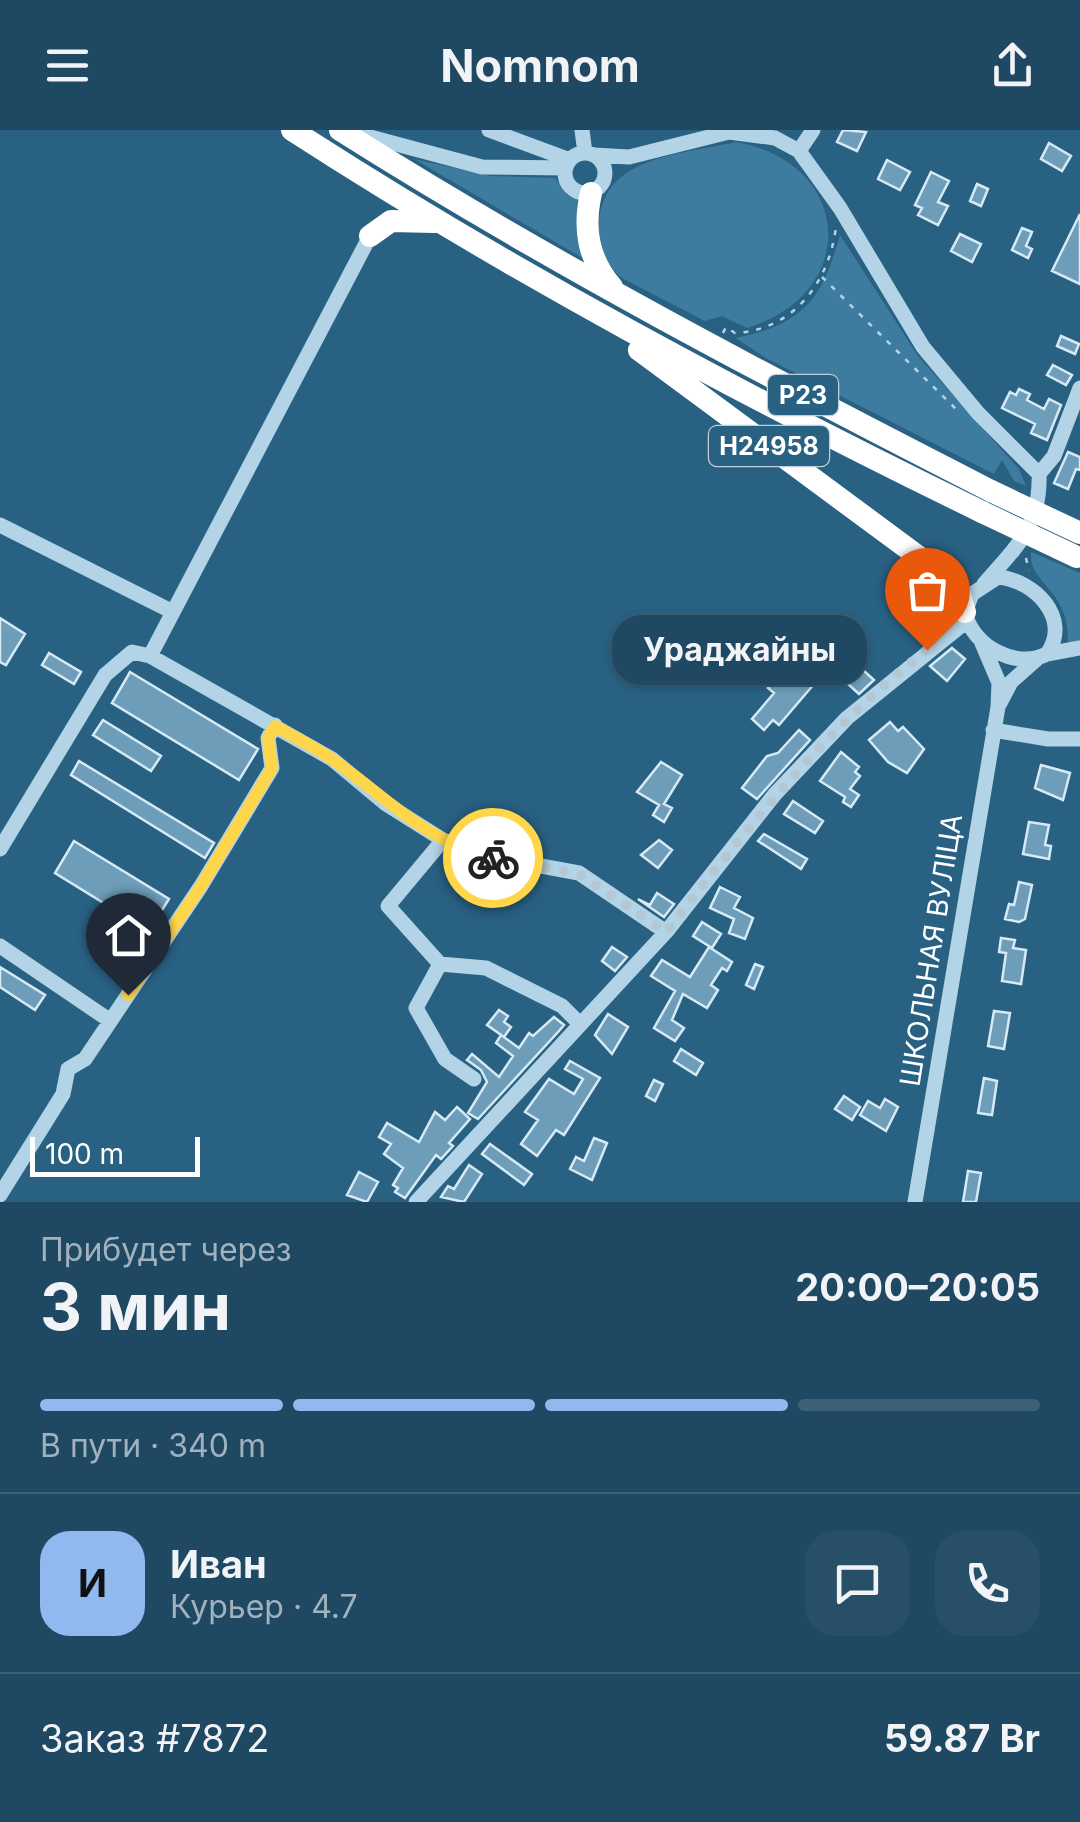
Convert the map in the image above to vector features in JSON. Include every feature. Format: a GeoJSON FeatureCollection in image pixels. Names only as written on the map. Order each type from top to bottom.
{"type":"FeatureCollection","features":[{"type":"Feature","properties":{"kind":"highway","name":"Р23"},"geometry":{"type":"LineString","coordinates":[[292,130],[559,292],[768,406],[987,502],[1080,532]]}},
{"type":"Feature","properties":{"kind":"highway","name":"Р23"},"geometry":{"type":"LineString","coordinates":[[342,130],[444,196],[987,502],[1079,558]]}},
{"type":"Feature","properties":{"kind":"highway"},"geometry":{"type":"LineString","coordinates":[[358,173],[375,208],[370,236]]}},
{"type":"Feature","properties":{"kind":"highway"},"geometry":{"type":"LineString","coordinates":[[598,186],[587,210],[591,254],[617,294]]}},
{"type":"Feature","properties":{"kind":"highway"},"geometry":{"type":"LineString","coordinates":[[370,236],[391,221],[404,219],[447,226]]}},
{"type":"Feature","properties":{"kind":"highway","name":"Н24958"},"geometry":{"type":"LineString","coordinates":[[559,292],[942,574],[960,595],[966,617]]}},
{"type":"Feature","properties":{"kind":"street"},"geometry":{"type":"LineString","coordinates":[[342,130],[451,161],[512,170],[579,159],[629,157],[729,132],[758,133],[800,152],[840,208],[923,347],[978,413],[1038,474]]}},
{"type":"Feature","properties":{"kind":"street"},"geometry":{"type":"LineString","coordinates":[[489,130],[514,142],[604,165],[598,186]]}},
{"type":"Feature","properties":{"kind":"street"},"geometry":{"type":"LineString","coordinates":[[582,130],[579,159],[566,180],[573,190],[598,186],[629,157]]}},
{"type":"Feature","properties":{"kind":"street"},"geometry":{"type":"LineString","coordinates":[[800,152],[812,132]]}},
{"type":"Feature","properties":{"kind":"street"},"geometry":{"type":"LineString","coordinates":[[512,170],[520,156],[514,142]]}},
{"type":"Feature","properties":{"kind":"street"},"geometry":{"type":"LineString","coordinates":[[150,656],[370,236]]}},
{"type":"Feature","properties":{"kind":"street"},"geometry":{"type":"LineString","coordinates":[[416,1202],[666,932],[787,782],[847,718],[966,617],[972,594],[1018,550],[1037,508],[1038,474],[1054,456],[1080,388]]}},
{"type":"Feature","properties":{"kind":"street"},"geometry":{"type":"LineString","coordinates":[[0,525],[173,612]]}},
{"type":"Feature","properties":{"kind":"street"},"geometry":{"type":"LineString","coordinates":[[1018,550],[1021,568],[1038,596]]}},
{"type":"Feature","properties":{"kind":"street"},"geometry":{"type":"LineString","coordinates":[[984,584],[1010,578],[1048,606],[1056,626],[1042,656]]}},
{"type":"Feature","properties":{"kind":"street","name":"Н24958"},"geometry":{"type":"LineString","coordinates":[[966,617],[999,682],[998,706]]}},
{"type":"Feature","properties":{"kind":"street"},"geometry":{"type":"LineString","coordinates":[[982,643],[1016,658],[1080,648]]}},
{"type":"Feature","properties":{"kind":"street"},"geometry":{"type":"LineString","coordinates":[[0,849],[104,675],[132,652],[150,656],[332,759],[386,804],[443,840],[476,854],[579,874],[666,932]]}},
{"type":"Feature","properties":{"kind":"street","name":"Н24958"},"geometry":{"type":"LineString","coordinates":[[998,706],[1011,682],[1042,656]]}},
{"type":"Feature","properties":{"kind":"street","name":"ШКОЛЬНАЯ ВУЛІЦА"},"geometry":{"type":"LineString","coordinates":[[915,1202],[998,706]]}},
{"type":"Feature","properties":{"kind":"street"},"geometry":{"type":"LineString","coordinates":[[0,1194],[63,1094],[68,1069],[85,1059],[201,886],[272,768],[268,738],[275,726]]}},
{"type":"Feature","properties":{"kind":"street"},"geometry":{"type":"LineString","coordinates":[[993,730],[1048,739],[1080,739]]}},
{"type":"Feature","properties":{"kind":"street"},"geometry":{"type":"LineString","coordinates":[[443,840],[388,906],[440,964],[486,968],[562,1006],[580,1024]]}},
{"type":"Feature","properties":{"kind":"street"},"geometry":{"type":"LineString","coordinates":[[0,946],[109,1020]]}},
{"type":"Feature","properties":{"kind":"street"},"geometry":{"type":"LineString","coordinates":[[440,964],[416,1008],[445,1060],[474,1079]]}},
{"type":"Feature","properties":{"kind":"path"},"geometry":{"type":"LineString","coordinates":[[715,348],[726,327],[746,332],[790,313],[822,278],[833,247],[835,212],[840,208]]}},
{"type":"Feature","properties":{"kind":"path"},"geometry":{"type":"LineString","coordinates":[[822,278],[968,422]]}},
{"type":"Feature","properties":{"kind":"shaded area"},"geometry":{"type":"Polygon","coordinates":[[[736,142],[775,155],[803,175],[821,201],[828,230],[824,259],[810,287],[784,311],[747,328],[722,316],[705,321],[622,278],[605,257],[599,231],[602,206],[612,187],[626,173],[667,156],[736,142]]]}},
{"type":"Feature","properties":{"kind":"shaded area"},"geometry":{"type":"Polygon","coordinates":[[[414,159],[490,176],[555,178],[568,196],[582,202],[586,260],[414,159]]]}},
{"type":"Feature","properties":{"kind":"shaded area"},"geometry":{"type":"Polygon","coordinates":[[[840,235],[918,356],[1019,469],[1026,486],[1014,481],[1002,460],[994,474],[766,358],[736,338],[778,325],[806,306],[826,277],[840,235]]]}},
{"type":"Feature","properties":{"kind":"shaded area"},"geometry":{"type":"Polygon","coordinates":[[[1031,552],[1080,573],[1080,641],[1068,643],[1063,610],[1036,572],[1031,552]]]}},
{"type":"Feature","properties":{"kind":"building"},"geometry":{"type":"Polygon","coordinates":[[[843,130],[866,132],[857,151],[837,142],[843,130]]]}},
{"type":"Feature","properties":{"kind":"building"},"geometry":{"type":"Polygon","coordinates":[[[1049,143],[1071,156],[1062,171],[1041,159],[1049,143]]]}},
{"type":"Feature","properties":{"kind":"building"},"geometry":{"type":"Polygon","coordinates":[[[887,160],[910,172],[900,190],[878,179],[887,160]]]}},
{"type":"Feature","properties":{"kind":"building"},"geometry":{"type":"Polygon","coordinates":[[[931,172],[949,181],[938,202],[948,206],[938,225],[918,215],[922,208],[915,205],[931,172]]]}},
{"type":"Feature","properties":{"kind":"building"},"geometry":{"type":"Polygon","coordinates":[[[977,184],[988,189],[981,206],[970,201],[977,184]]]}},
{"type":"Feature","properties":{"kind":"building"},"geometry":{"type":"Polygon","coordinates":[[[1080,214],[1080,284],[1052,271],[1080,214]]]}},
{"type":"Feature","properties":{"kind":"building"},"geometry":{"type":"Polygon","coordinates":[[[1022,228],[1032,232],[1026,246],[1032,249],[1028,258],[1012,250],[1022,228]]]}},
{"type":"Feature","properties":{"kind":"building"},"geometry":{"type":"Polygon","coordinates":[[[960,234],[981,244],[972,262],[951,251],[960,234]]]}},
{"type":"Feature","properties":{"kind":"building"},"geometry":{"type":"Polygon","coordinates":[[[1061,336],[1079,344],[1075,354],[1057,346],[1061,336]]]}},
{"type":"Feature","properties":{"kind":"building"},"geometry":{"type":"Polygon","coordinates":[[[1053,365],[1072,375],[1066,385],[1047,375],[1053,365]]]}},
{"type":"Feature","properties":{"kind":"building"},"geometry":{"type":"Polygon","coordinates":[[[1019,389],[1030,394],[1027,400],[1044,409],[1049,399],[1061,405],[1047,440],[1031,433],[1035,424],[1002,408],[1010,392],[1016,395],[1019,389]]]}},
{"type":"Feature","properties":{"kind":"building"},"geometry":{"type":"Polygon","coordinates":[[[1068,452],[1080,457],[1080,470],[1076,469],[1068,489],[1054,483],[1068,452]]]}},
{"type":"Feature","properties":{"kind":"building"},"geometry":{"type":"Polygon","coordinates":[[[0,618],[25,634],[6,665],[0,662],[0,618]]]}},
{"type":"Feature","properties":{"kind":"building"},"geometry":{"type":"Polygon","coordinates":[[[746,619],[761,632],[752,643],[737,630],[746,619]]]}},
{"type":"Feature","properties":{"kind":"building"},"geometry":{"type":"Polygon","coordinates":[[[952,648],[965,659],[947,681],[930,666],[952,648]]]}},
{"type":"Feature","properties":{"kind":"building"},"geometry":{"type":"Polygon","coordinates":[[[49,653],[81,672],[74,684],[42,665],[49,653]]]}},
{"type":"Feature","properties":{"kind":"building"},"geometry":{"type":"Polygon","coordinates":[[[852,660],[874,680],[859,694],[838,675],[852,660]]]}},
{"type":"Feature","properties":{"kind":"building"},"geometry":{"type":"Polygon","coordinates":[[[797,668],[815,683],[779,725],[773,720],[764,730],[752,719],[774,693],[768,688],[786,669],[791,674],[797,668]]]}},
{"type":"Feature","properties":{"kind":"building"},"geometry":{"type":"Polygon","coordinates":[[[130,672],[258,749],[239,780],[112,703],[130,672]]]}},
{"type":"Feature","properties":{"kind":"building"},"geometry":{"type":"Polygon","coordinates":[[[103,720],[161,756],[151,771],[93,735],[103,720]]]}},
{"type":"Feature","properties":{"kind":"building"},"geometry":{"type":"Polygon","coordinates":[[[890,722],[898,731],[903,727],[924,749],[907,773],[888,762],[869,740],[890,722]]]}},
{"type":"Feature","properties":{"kind":"building"},"geometry":{"type":"Polygon","coordinates":[[[799,730],[810,740],[757,799],[742,788],[767,756],[778,753],[799,730]]]}},
{"type":"Feature","properties":{"kind":"building"},"geometry":{"type":"Polygon","coordinates":[[[841,752],[859,767],[855,772],[860,776],[850,789],[859,795],[851,807],[843,802],[845,797],[820,781],[841,752]]]}},
{"type":"Feature","properties":{"kind":"building"},"geometry":{"type":"Polygon","coordinates":[[[79,761],[214,843],[205,858],[71,775],[79,761]]]}},
{"type":"Feature","properties":{"kind":"building"},"geometry":{"type":"Polygon","coordinates":[[[661,762],[682,775],[664,804],[672,808],[664,822],[653,815],[659,805],[637,792],[661,762]]]}},
{"type":"Feature","properties":{"kind":"building"},"geometry":{"type":"Polygon","coordinates":[[[1041,765],[1070,773],[1063,800],[1035,788],[1041,765]]]}},
{"type":"Feature","properties":{"kind":"building"},"geometry":{"type":"Polygon","coordinates":[[[793,801],[823,821],[815,833],[784,814],[793,801]]]}},
{"type":"Feature","properties":{"kind":"building"},"geometry":{"type":"Polygon","coordinates":[[[1029,822],[1049,825],[1045,845],[1051,846],[1049,859],[1023,854],[1029,822]]]}},
{"type":"Feature","properties":{"kind":"building"},"geometry":{"type":"Polygon","coordinates":[[[764,834],[807,859],[801,869],[758,841],[764,834]]]}},
{"type":"Feature","properties":{"kind":"building"},"geometry":{"type":"Polygon","coordinates":[[[659,840],[672,850],[658,868],[641,855],[659,840]]]}},
{"type":"Feature","properties":{"kind":"building"},"geometry":{"type":"Polygon","coordinates":[[[74,841],[169,899],[149,931],[55,873],[74,841]]]}},
{"type":"Feature","properties":{"kind":"building"},"geometry":{"type":"Polygon","coordinates":[[[1019,882],[1032,885],[1025,919],[1019,922],[1005,919],[1009,904],[1014,905],[1019,882]]]}},
{"type":"Feature","properties":{"kind":"building"},"geometry":{"type":"Polygon","coordinates":[[[720,887],[740,897],[734,908],[753,918],[745,939],[729,933],[734,919],[710,908],[720,887]]]}},
{"type":"Feature","properties":{"kind":"building"},"geometry":{"type":"Polygon","coordinates":[[[657,893],[674,904],[664,917],[638,899],[650,905],[657,893]]]}},
{"type":"Feature","properties":{"kind":"building"},"geometry":{"type":"Polygon","coordinates":[[[702,922],[721,934],[712,948],[693,936],[702,922]]]}},
{"type":"Feature","properties":{"kind":"building"},"geometry":{"type":"Polygon","coordinates":[[[1001,938],[1015,940],[1013,948],[1026,950],[1021,984],[1002,981],[1006,953],[999,952],[1001,938]]]}},
{"type":"Feature","properties":{"kind":"building"},"geometry":{"type":"Polygon","coordinates":[[[612,947],[627,957],[615,971],[602,961],[612,947]]]}},
{"type":"Feature","properties":{"kind":"building"},"geometry":{"type":"Polygon","coordinates":[[[709,947],[732,962],[727,971],[722,968],[711,985],[718,990],[707,1008],[683,994],[672,1020],[684,1028],[675,1041],[654,1028],[675,991],[651,976],[662,960],[690,977],[709,947]]]}},
{"type":"Feature","properties":{"kind":"building"},"geometry":{"type":"Polygon","coordinates":[[[755,964],[763,967],[754,989],[746,985],[755,964]]]}},
{"type":"Feature","properties":{"kind":"building"},"geometry":{"type":"Polygon","coordinates":[[[0,967],[45,995],[35,1010],[0,987],[0,967]]]}},
{"type":"Feature","properties":{"kind":"building"},"geometry":{"type":"Polygon","coordinates":[[[499,1010],[508,1016],[504,1022],[511,1027],[504,1037],[487,1025],[499,1010]]]}},
{"type":"Feature","properties":{"kind":"building"},"geometry":{"type":"Polygon","coordinates":[[[994,1011],[1010,1013],[1004,1049],[988,1046],[994,1011]]]}},
{"type":"Feature","properties":{"kind":"building"},"geometry":{"type":"Polygon","coordinates":[[[608,1014],[628,1027],[612,1054],[595,1035],[608,1014]]]}},
{"type":"Feature","properties":{"kind":"building"},"geometry":{"type":"Polygon","coordinates":[[[554,1017],[564,1025],[559,1031],[478,1119],[468,1113],[487,1082],[481,1070],[467,1060],[472,1054],[499,1077],[513,1056],[496,1043],[501,1035],[519,1048],[529,1033],[533,1036],[554,1017]]]}},
{"type":"Feature","properties":{"kind":"building"},"geometry":{"type":"Polygon","coordinates":[[[681,1049],[703,1063],[696,1075],[674,1061],[681,1049]]]}},
{"type":"Feature","properties":{"kind":"building"},"geometry":{"type":"Polygon","coordinates":[[[570,1061],[600,1078],[564,1135],[556,1130],[537,1156],[521,1144],[538,1120],[525,1112],[549,1079],[574,1094],[583,1079],[565,1069],[570,1061]]]}},
{"type":"Feature","properties":{"kind":"building"},"geometry":{"type":"Polygon","coordinates":[[[984,1078],[997,1081],[992,1115],[978,1113],[984,1078]]]}},
{"type":"Feature","properties":{"kind":"building"},"geometry":{"type":"Polygon","coordinates":[[[654,1080],[663,1084],[655,1101],[646,1096],[654,1080]]]}},
{"type":"Feature","properties":{"kind":"building"},"geometry":{"type":"Polygon","coordinates":[[[844,1096],[860,1107],[852,1120],[835,1109],[844,1096]]]}},
{"type":"Feature","properties":{"kind":"building"},"geometry":{"type":"Polygon","coordinates":[[[885,1099],[898,1107],[886,1131],[860,1115],[868,1101],[880,1108],[885,1099]]]}},
{"type":"Feature","properties":{"kind":"building"},"geometry":{"type":"Polygon","coordinates":[[[457,1107],[470,1119],[449,1143],[453,1146],[441,1159],[436,1155],[405,1198],[395,1192],[398,1188],[393,1185],[403,1168],[384,1154],[391,1144],[379,1137],[387,1123],[419,1142],[435,1112],[445,1120],[457,1107]]]}},
{"type":"Feature","properties":{"kind":"building"},"geometry":{"type":"Polygon","coordinates":[[[594,1138],[607,1143],[592,1180],[570,1169],[576,1157],[584,1161],[594,1138]]]}},
{"type":"Feature","properties":{"kind":"building"},"geometry":{"type":"Polygon","coordinates":[[[490,1144],[532,1174],[524,1185],[482,1154],[490,1144]]]}},
{"type":"Feature","properties":{"kind":"building"},"geometry":{"type":"Polygon","coordinates":[[[469,1165],[482,1174],[464,1202],[441,1197],[448,1186],[454,1189],[469,1165]]]}},
{"type":"Feature","properties":{"kind":"building"},"geometry":{"type":"Polygon","coordinates":[[[968,1171],[981,1173],[976,1202],[963,1202],[968,1171]]]}},
{"type":"Feature","properties":{"kind":"building"},"geometry":{"type":"Polygon","coordinates":[[[359,1172],[378,1182],[367,1202],[347,1195],[359,1172]]]}},
{"type":"Feature","properties":{"kind":"way so far"},"geometry":{"type":"LineString","coordinates":[[493,858],[579,874],[666,932],[775,794],[847,718],[927,650]]}},
{"type":"Feature","properties":{"kind":"place","name":"Ураджайны"},"geometry":{"type":"Point","coordinates":[927,650]}},
{"type":"Feature","properties":{"kind":"route"},"geometry":{"type":"LineString","coordinates":[[128,995],[201,886],[272,768],[268,738],[275,726],[332,759],[410,821],[443,840],[493,858]]}}]}
